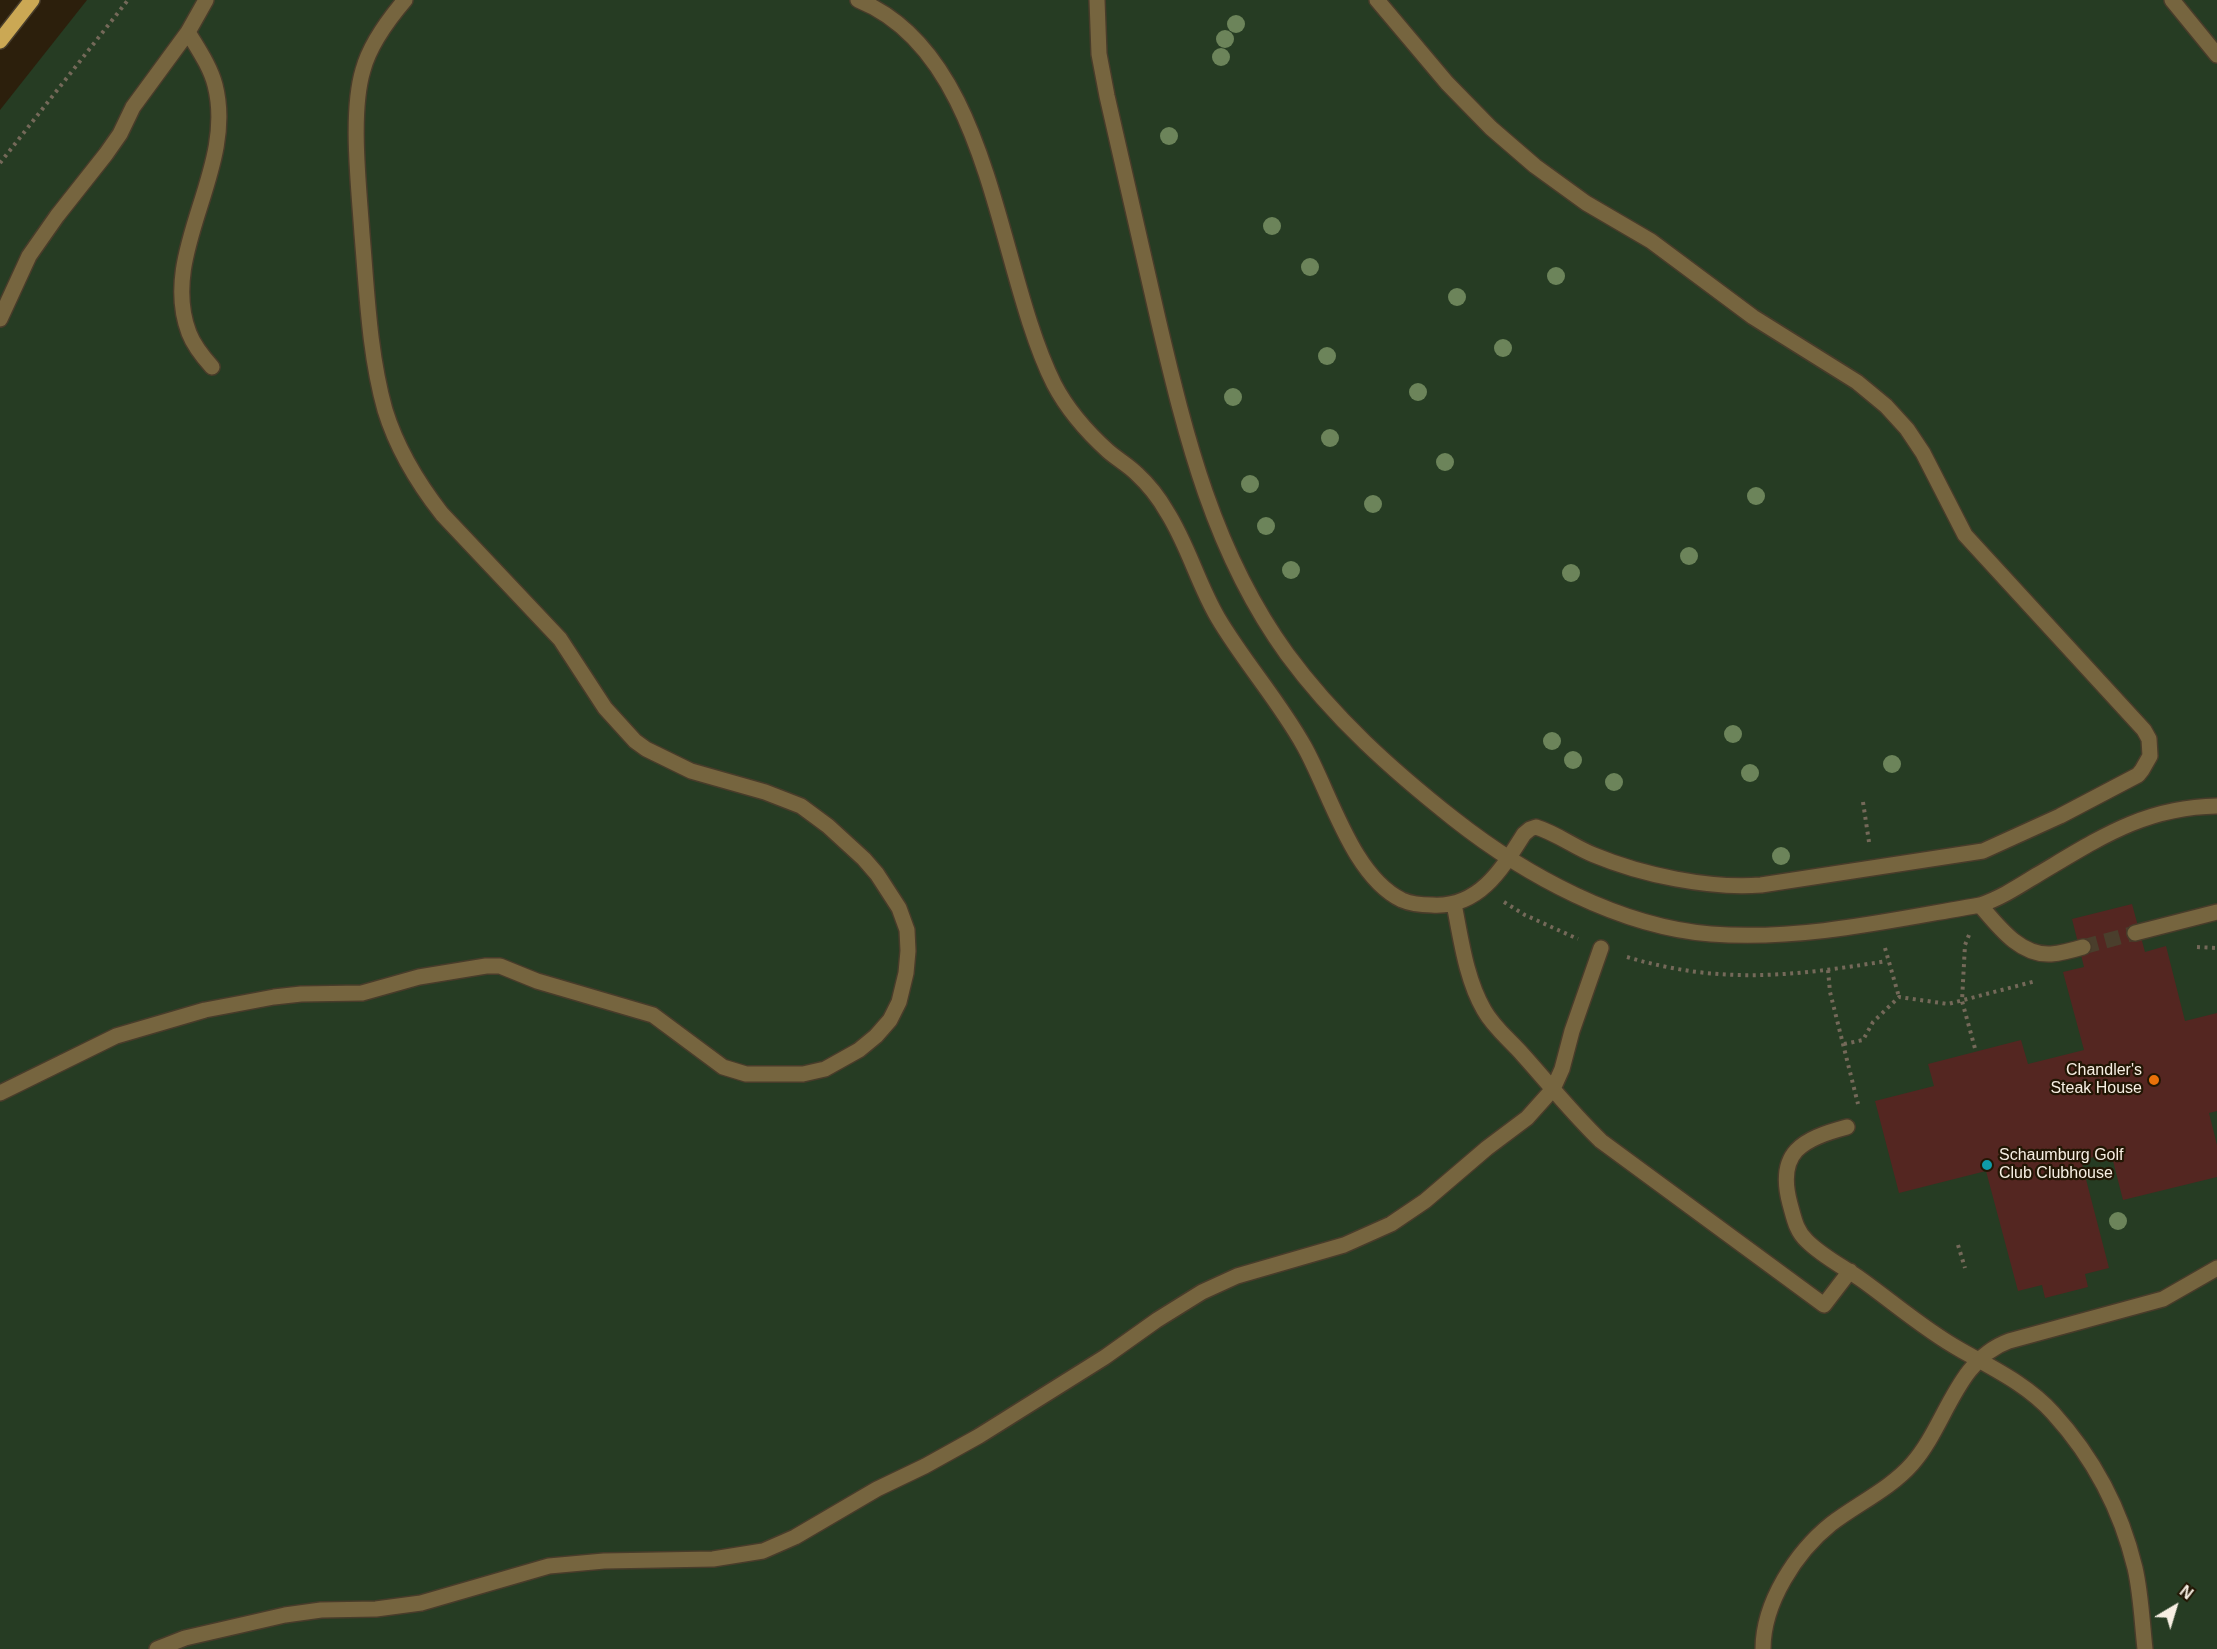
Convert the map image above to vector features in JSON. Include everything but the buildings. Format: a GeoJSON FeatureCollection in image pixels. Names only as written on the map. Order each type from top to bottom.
{"type":"FeatureCollection","features":[{"type":"Feature","properties":{"kind":"main road"},"geometry":{"type":"LineString","coordinates":[[0,41],[32,0]]}},
{"type":"Feature","properties":{"kind":"lane"},"geometry":{"type":"LineString","coordinates":[[0,319],[30,256],[57,216],[120,134],[133,107],[188,33],[206,0]]}},
{"type":"Feature","properties":{"kind":"lane"},"geometry":{"type":"LineString","coordinates":[[0,1093],[116,1036],[187,1015],[274,997],[362,993],[420,977],[486,966],[500,966],[537,981],[653,1016],[723,1067],[746,1074],[803,1074],[835,1065],[876,1036],[890,1020],[899,1002],[908,962],[907,930],[894,899],[864,859],[828,826],[801,806],[765,792],[691,771],[646,749],[635,741],[605,708],[571,653],[550,627],[465,541],[442,514],[402,455],[385,409],[371,331],[358,184],[357,145],[359,85],[363,68],[372,46],[405,0]]}},
{"type":"Feature","properties":{"kind":"lane"},"geometry":{"type":"LineString","coordinates":[[858,0],[874,6],[902,26],[926,51],[940,70],[968,125],[994,201],[1026,317],[1056,387],[1085,428],[1108,451],[1148,484],[1169,515],[1216,614],[1292,725],[1356,853],[1382,885],[1403,900],[1428,905],[1454,904],[1486,887],[1524,834],[1536,827],[1612,862],[1671,877],[1726,885],[1771,883],[1971,854],[2040,826],[2138,775],[2150,756],[2150,747],[2144,730],[1965,535],[1923,453],[1907,429],[1886,406],[1857,382],[1753,317],[1651,241],[1586,203],[1535,166],[1491,128],[1447,83],[1377,0]]}},
{"type":"Feature","properties":{"kind":"lane"},"geometry":{"type":"LineString","coordinates":[[1096,0],[1099,54],[1107,96],[1181,417],[1201,485],[1228,552],[1268,626],[1287,654],[1333,710],[1409,784],[1508,859],[1620,913],[1649,922],[1708,934],[1801,933],[1980,905],[2000,897],[2098,838],[2131,823],[2180,808],[2217,806]]}},
{"type":"Feature","properties":{"kind":"lane"},"geometry":{"type":"LineString","coordinates":[[2172,0],[2217,55]]}},
{"type":"Feature","properties":{"kind":"lane"},"geometry":{"type":"LineString","coordinates":[[188,33],[212,74],[218,101],[219,120],[211,174],[186,258],[181,287],[182,301],[189,335],[198,351],[212,367]]}},
{"type":"Feature","properties":{"kind":"lane"},"geometry":{"type":"LineString","coordinates":[[1454,904],[1470,975],[1483,1010],[1570,1111],[1600,1141],[1824,1305],[1850,1271]]}},
{"type":"Feature","properties":{"kind":"lane"},"geometry":{"type":"LineString","coordinates":[[1980,905],[1998,926],[2028,949],[2052,954],[2084,947]]}},
{"type":"Feature","properties":{"kind":"lane"},"geometry":{"type":"LineString","coordinates":[[2135,933],[2217,912]]}},
{"type":"Feature","properties":{"kind":"lane"},"geometry":{"type":"LineString","coordinates":[[157,1649],[185,1638],[285,1615],[321,1610],[383,1608],[422,1603],[556,1565],[604,1561],[713,1559],[748,1554],[778,1545],[825,1521],[877,1489],[979,1437],[1202,1292],[1253,1271],[1344,1245],[1391,1224],[1425,1201],[1487,1148],[1527,1118],[1553,1089],[1562,1069],[1572,1031],[1601,948]]}},
{"type":"Feature","properties":{"kind":"lane"},"geometry":{"type":"LineString","coordinates":[[1847,1127],[1821,1134],[1802,1144],[1788,1164],[1786,1190],[1799,1232],[1820,1252],[1956,1348],[1980,1360],[2034,1394],[2081,1446],[2116,1510],[2135,1567],[2140,1593],[2145,1649]]}},
{"type":"Feature","properties":{"kind":"lane"},"geometry":{"type":"LineString","coordinates":[[1763,1649],[1765,1631],[1776,1597],[1806,1547],[1832,1524],[1913,1464],[1957,1389],[1980,1360],[1993,1349],[2009,1341],[2163,1299],[2217,1268]]}},
{"type":"Feature","properties":{"kind":"path"},"geometry":{"type":"LineString","coordinates":[[0,163],[128,0]]}},
{"type":"Feature","properties":{"kind":"path"},"geometry":{"type":"LineString","coordinates":[[1976,1052],[1962,1001],[1965,945],[1980,905]]}},
{"type":"Feature","properties":{"kind":"path"},"geometry":{"type":"LineString","coordinates":[[1887,961],[1899,997]]}},
{"type":"Feature","properties":{"kind":"path"},"geometry":{"type":"LineString","coordinates":[[1828,970],[1830,992],[1858,1105]]}},
{"type":"Feature","properties":{"kind":"path"},"geometry":{"type":"LineString","coordinates":[[1899,997],[1948,1004],[2043,980]]}},
{"type":"Feature","properties":{"kind":"path"},"geometry":{"type":"LineString","coordinates":[[1844,1044],[1863,1040],[1873,1022],[1899,997]]}},
{"type":"Feature","properties":{"kind":"path"},"geometry":{"type":"LineString","coordinates":[[1958,1245],[1965,1268]]}},
{"type":"Feature","properties":{"kind":"green space"},"geometry":{"type":"Polygon","coordinates":[[[87,0],[2217,0],[2217,1649],[0,1649],[0,110],[87,0]]]}},
{"type":"Feature","properties":{"kind":"tunnel"},"geometry":{"type":"LineString","coordinates":[[2083,947],[2135,933]]}},
{"type":"Feature","properties":{"kind":"place","name":"Chandler's Steak House"},"geometry":{"type":"Point","coordinates":[2154,1080]}},
{"type":"Feature","properties":{"kind":"place","name":"Schaumburg Golf Club Clubhouse"},"geometry":{"type":"Point","coordinates":[1987,1165]}}]}
